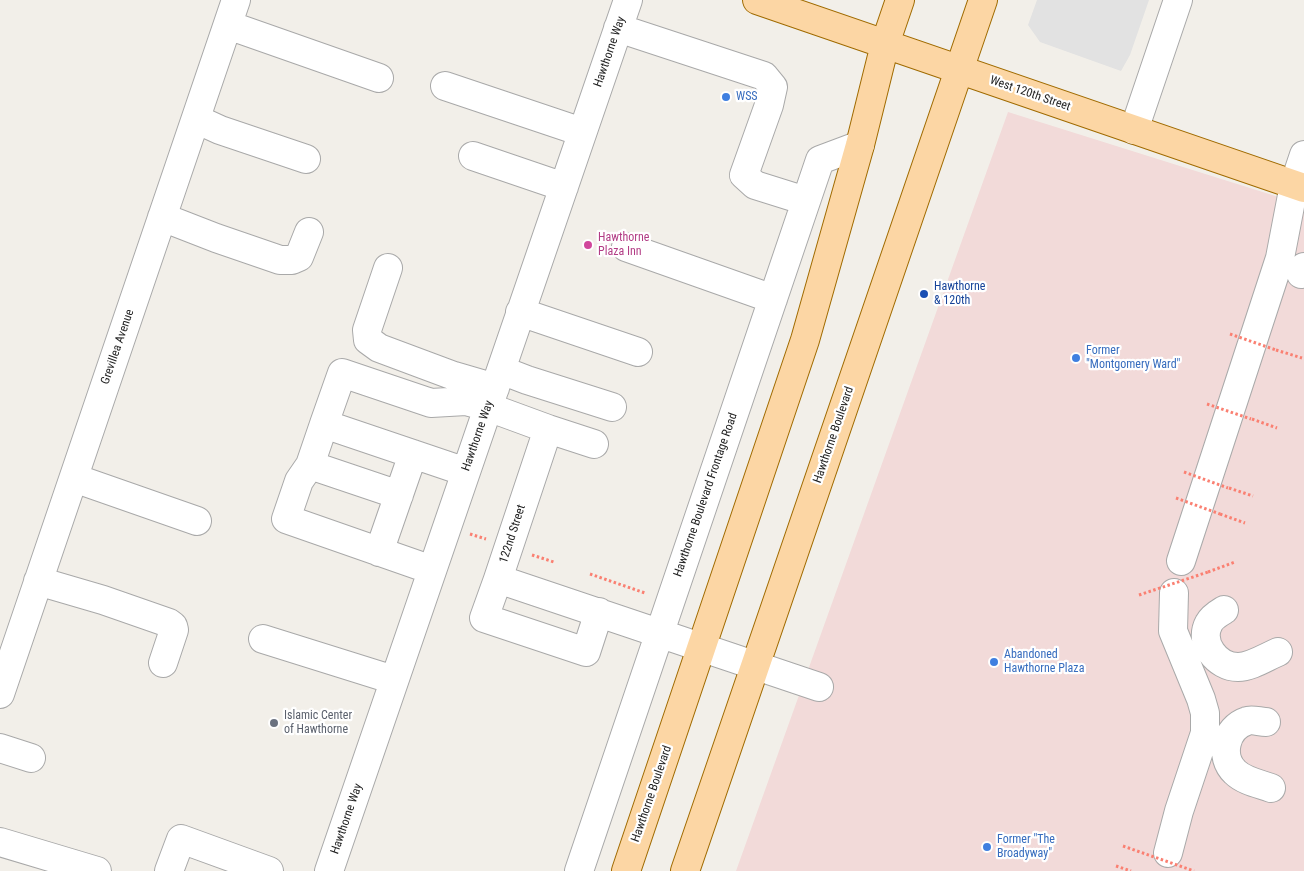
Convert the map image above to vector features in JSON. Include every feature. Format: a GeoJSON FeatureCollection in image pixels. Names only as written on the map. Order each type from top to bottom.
{"type":"FeatureCollection","features":[{"type":"Feature","properties":{"kind":"main road","name":"West 120th Street"},"geometry":{"type":"LineString","coordinates":[[757,0],[1299,187]]}},
{"type":"Feature","properties":{"kind":"main road","name":"Hawthorne Boulevard"},"geometry":{"type":"LineString","coordinates":[[626,871],[805,340],[860,145],[885,44],[900,0]]}},
{"type":"Feature","properties":{"kind":"main road","name":"Hawthorne Boulevard"},"geometry":{"type":"LineString","coordinates":[[685,871],[984,0]]}},
{"type":"Feature","properties":{"kind":"street","name":"Grevillea Avenue"},"geometry":{"type":"LineString","coordinates":[[0,694],[236,0]]}},
{"type":"Feature","properties":{"kind":"street","name":"Hawthorne Way"},"geometry":{"type":"LineString","coordinates":[[329,871],[628,0]]}},
{"type":"Feature","properties":{"kind":"street"},"geometry":{"type":"LineString","coordinates":[[1134,130],[1178,0]]}},
{"type":"Feature","properties":{"kind":"street"},"geometry":{"type":"LineString","coordinates":[[228,25],[379,78]]}},
{"type":"Feature","properties":{"kind":"street"},"geometry":{"type":"LineString","coordinates":[[618,28],[764,76],[773,87],[769,105],[744,175],[755,185],[806,201]]}},
{"type":"Feature","properties":{"kind":"street"},"geometry":{"type":"LineString","coordinates":[[445,86],[582,132]]}},
{"type":"Feature","properties":{"kind":"street"},"geometry":{"type":"LineString","coordinates":[[196,119],[220,130],[306,160]]}},
{"type":"Feature","properties":{"kind":"street","name":"Hawthorne Boulevard Frontage Road"},"geometry":{"type":"LineString","coordinates":[[579,871],[820,160],[860,145]]}},
{"type":"Feature","properties":{"kind":"street"},"geometry":{"type":"LineString","coordinates":[[1181,561],[1280,258],[1299,187],[1304,155]]}},
{"type":"Feature","properties":{"kind":"street"},"geometry":{"type":"LineString","coordinates":[[473,156],[564,187]]}},
{"type":"Feature","properties":{"kind":"street"},"geometry":{"type":"LineString","coordinates":[[162,217],[280,260],[292,260],[299,257],[309,232]]}},
{"type":"Feature","properties":{"kind":"street"},"geometry":{"type":"LineString","coordinates":[[626,247],[773,299]]}},
{"type":"Feature","properties":{"kind":"street"},"geometry":{"type":"LineString","coordinates":[[388,268],[367,330],[368,340],[379,348],[454,376],[494,388],[548,428],[594,444]]}},
{"type":"Feature","properties":{"kind":"street"},"geometry":{"type":"LineString","coordinates":[[520,312],[638,352]]}},
{"type":"Feature","properties":{"kind":"street"},"geometry":{"type":"LineString","coordinates":[[432,570],[286,519],[299,481],[310,465],[342,373],[431,403],[466,401],[494,388],[526,380],[612,407]]}},
{"type":"Feature","properties":{"kind":"street"},"geometry":{"type":"LineString","coordinates":[[324,424],[466,472]]}},
{"type":"Feature","properties":{"kind":"street","name":"122nd Street"},"geometry":{"type":"LineString","coordinates":[[548,428],[498,579],[819,687]]}},
{"type":"Feature","properties":{"kind":"street"},"geometry":{"type":"LineString","coordinates":[[379,552],[413,454]]}},
{"type":"Feature","properties":{"kind":"street"},"geometry":{"type":"LineString","coordinates":[[310,465],[399,495]]}},
{"type":"Feature","properties":{"kind":"street"},"geometry":{"type":"LineString","coordinates":[[75,474],[150,496]]}},
{"type":"Feature","properties":{"kind":"street"},"geometry":{"type":"LineString","coordinates":[[75,474],[197,521]]}},
{"type":"Feature","properties":{"kind":"street"},"geometry":{"type":"LineString","coordinates":[[498,579],[484,618],[586,652],[599,612]]}},
{"type":"Feature","properties":{"kind":"street"},"geometry":{"type":"LineString","coordinates":[[38,581],[103,600],[169,623],[173,626],[174,630],[163,663]]}},
{"type":"Feature","properties":{"kind":"street"},"geometry":{"type":"LineString","coordinates":[[1164,864],[1179,811],[1205,734],[1205,713],[1201,699],[1173,632],[1174,593]]}},
{"type":"Feature","properties":{"kind":"street"},"geometry":{"type":"LineString","coordinates":[[1224,610],[1209,623],[1206,636],[1208,648],[1224,666],[1239,668],[1278,652]]}},
{"type":"Feature","properties":{"kind":"street"},"geometry":{"type":"LineString","coordinates":[[263,639],[394,680]]}},
{"type":"Feature","properties":{"kind":"street"},"geometry":{"type":"LineString","coordinates":[[1266,722],[1247,721],[1236,727],[1228,737],[1226,747],[1227,761],[1236,773],[1246,779],[1271,788]]}},
{"type":"Feature","properties":{"kind":"street"},"geometry":{"type":"LineString","coordinates":[[0,748],[31,758]]}},
{"type":"Feature","properties":{"kind":"street"},"geometry":{"type":"LineString","coordinates":[[169,871],[181,839],[269,871]]}},
{"type":"Feature","properties":{"kind":"street"},"geometry":{"type":"LineString","coordinates":[[0,842],[97,871]]}},
{"type":"Feature","properties":{"kind":"path"},"geometry":{"type":"LineString","coordinates":[[1230,334],[1302,358]]}},
{"type":"Feature","properties":{"kind":"path"},"geometry":{"type":"LineString","coordinates":[[1207,404],[1276,428]]}},
{"type":"Feature","properties":{"kind":"path"},"geometry":{"type":"LineString","coordinates":[[1184,472],[1253,496]]}},
{"type":"Feature","properties":{"kind":"path"},"geometry":{"type":"LineString","coordinates":[[1176,498],[1244,522]]}},
{"type":"Feature","properties":{"kind":"path"},"geometry":{"type":"LineString","coordinates":[[533,555],[554,562]]}},
{"type":"Feature","properties":{"kind":"path"},"geometry":{"type":"LineString","coordinates":[[1140,595],[1235,562]]}},
{"type":"Feature","properties":{"kind":"path"},"geometry":{"type":"LineString","coordinates":[[590,574],[645,593]]}},
{"type":"Feature","properties":{"kind":"path"},"geometry":{"type":"LineString","coordinates":[[1123,846],[1194,871]]}},
{"type":"Feature","properties":{"kind":"path"},"geometry":{"type":"LineString","coordinates":[[1116,866],[1131,871]]}},
{"type":"Feature","properties":{"kind":"shaded area"},"geometry":{"type":"Polygon","coordinates":[[[1037,0],[1149,0],[1130,55],[1121,71],[1040,42],[1028,25],[1037,0]]]}},
{"type":"Feature","properties":{"kind":"shaded area","name":"Abandoned Hawthorne Plaza"},"geometry":{"type":"Polygon","coordinates":[[[1008,112],[1304,205],[1304,871],[736,871],[1008,112]]]}},
{"type":"Feature","properties":{"kind":"place","name":"WSS"},"geometry":{"type":"Point","coordinates":[726,97]}},
{"type":"Feature","properties":{"kind":"place","name":"Hawthorne Plaza Inn"},"geometry":{"type":"Point","coordinates":[588,245]}},
{"type":"Feature","properties":{"kind":"place","name":"Hawthorne & 120th"},"geometry":{"type":"Point","coordinates":[924,294]}},
{"type":"Feature","properties":{"kind":"place","name":"Former \"Montgomery Ward\""},"geometry":{"type":"Point","coordinates":[1076,358]}},
{"type":"Feature","properties":{"kind":"place","name":"Abandoned Hawthorne Plaza"},"geometry":{"type":"Point","coordinates":[994,662]}},
{"type":"Feature","properties":{"kind":"place","name":"Islamic Center of Hawthorne"},"geometry":{"type":"Point","coordinates":[274,723]}},
{"type":"Feature","properties":{"kind":"place","name":"Former \"The Broadyway\""},"geometry":{"type":"Point","coordinates":[987,847]}}]}
